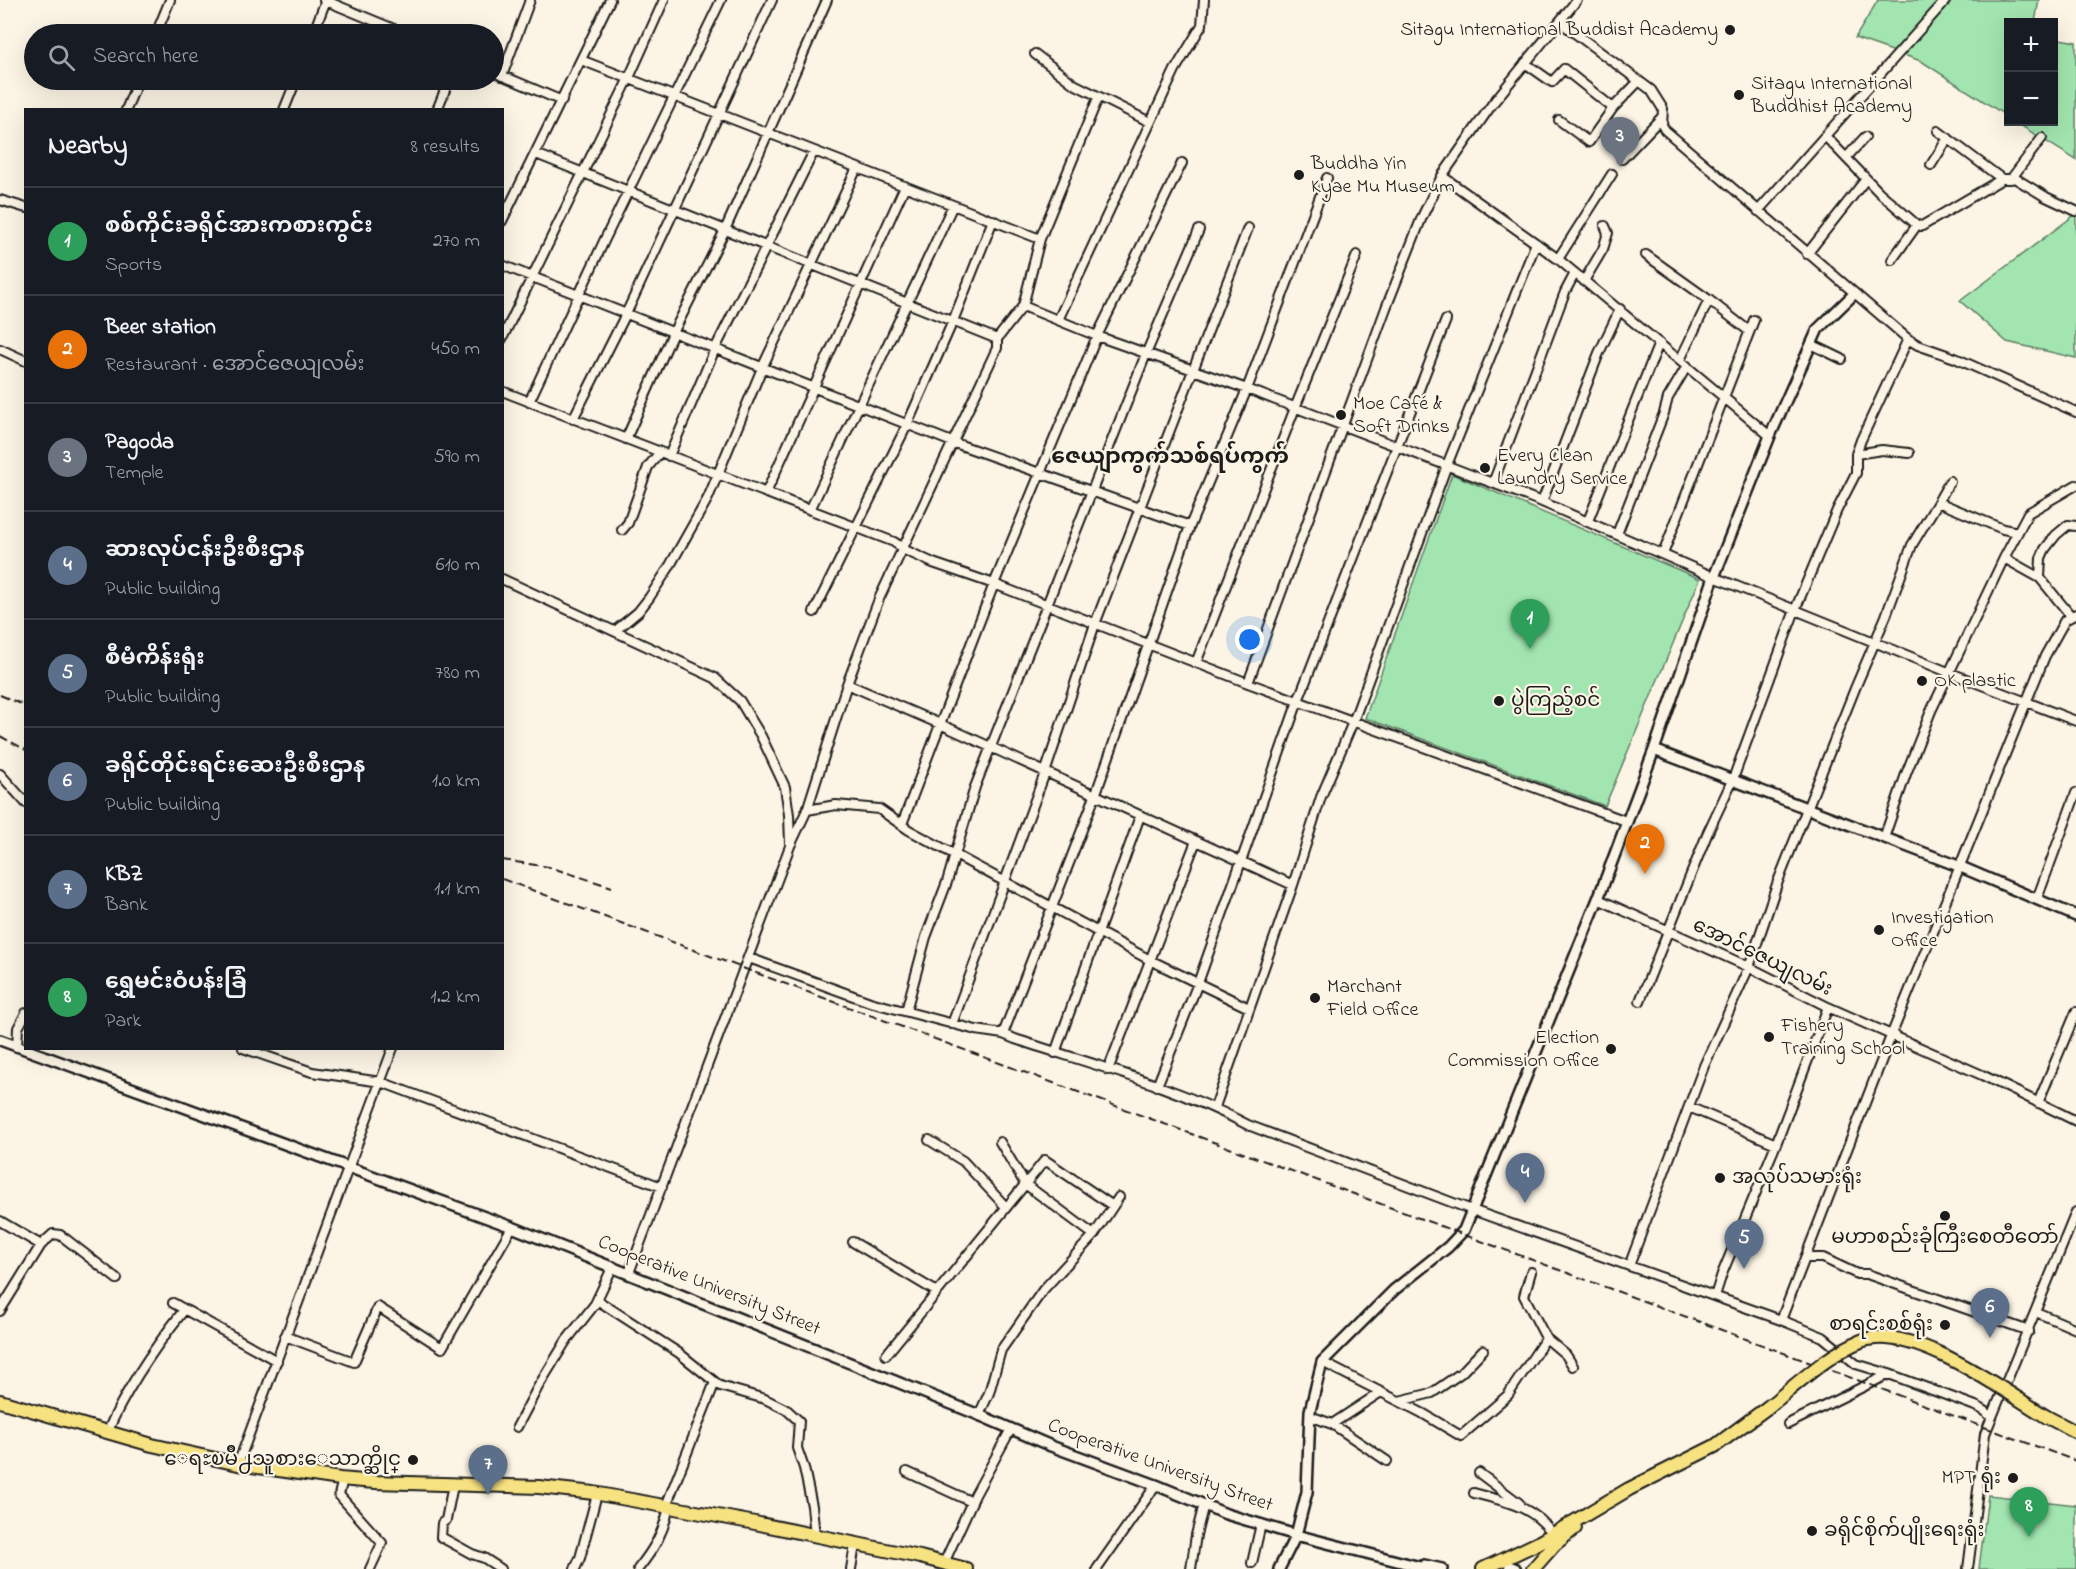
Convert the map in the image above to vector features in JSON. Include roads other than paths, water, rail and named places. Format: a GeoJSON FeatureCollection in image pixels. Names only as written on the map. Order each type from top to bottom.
{"type":"FeatureCollection","features":[{"type":"Feature","properties":{"kind":"highway"},"geometry":{"type":"LineString","coordinates":[[1486,1566],[1527,1548],[1629,1489],[1715,1446],[1818,1367],[1862,1341],[1888,1337],[1912,1342],[1941,1353],[2076,1432]]}},
{"type":"Feature","properties":{"kind":"highway"},"geometry":{"type":"LineString","coordinates":[[0,1401],[152,1445],[238,1464],[343,1479],[539,1487],[597,1494],[815,1536],[966,1569]]}},
{"type":"Feature","properties":{"kind":"highway"},"geometry":{"type":"LineString","coordinates":[[1533,1569],[1555,1544],[1605,1504]]}},
{"type":"Feature","properties":{"kind":"highway"},"geometry":{"type":"LineString","coordinates":[[1486,1566],[1500,1563],[1512,1568]]}},
{"type":"Feature","properties":{"kind":"street"},"geometry":{"type":"LineString","coordinates":[[160,24],[170,0]]}},
{"type":"Feature","properties":{"kind":"street"},"geometry":{"type":"LineString","coordinates":[[317,24],[325,0],[382,24]]}},
{"type":"Feature","properties":{"kind":"street"},"geometry":{"type":"LineString","coordinates":[[504,71],[530,0]]}},
{"type":"Feature","properties":{"kind":"street"},"geometry":{"type":"LineString","coordinates":[[504,216],[610,0]]}},
{"type":"Feature","properties":{"kind":"street"},"geometry":{"type":"LineString","coordinates":[[504,335],[628,80],[664,0]]}},
{"type":"Feature","properties":{"kind":"street"},"geometry":{"type":"LineString","coordinates":[[529,402],[627,192],[721,0]]}},
{"type":"Feature","properties":{"kind":"street"},"geometry":{"type":"LineString","coordinates":[[573,419],[675,211],[772,0]]}},
{"type":"Feature","properties":{"kind":"street"},"geometry":{"type":"LineString","coordinates":[[626,439],[673,333],[725,230],[827,0]]}},
{"type":"Feature","properties":{"kind":"street"},"geometry":{"type":"LineString","coordinates":[[1058,320],[1174,70],[1202,25],[1203,0]]}},
{"type":"Feature","properties":{"kind":"street"},"geometry":{"type":"LineString","coordinates":[[1248,683],[1411,244],[1442,176],[1469,135],[1578,0]]}},
{"type":"Feature","properties":{"kind":"street"},"geometry":{"type":"LineString","coordinates":[[1758,211],[1946,0]]}},
{"type":"Feature","properties":{"kind":"street"},"geometry":{"type":"LineString","coordinates":[[1560,22],[1651,90],[1663,109],[1661,118],[1665,130],[1908,339],[2076,412]]}},
{"type":"Feature","properties":{"kind":"street"},"geometry":{"type":"LineString","coordinates":[[1035,54],[1074,84],[1150,122]]}},
{"type":"Feature","properties":{"kind":"street"},"geometry":{"type":"LineString","coordinates":[[581,60],[1040,238]]}},
{"type":"Feature","properties":{"kind":"street"},"geometry":{"type":"LineString","coordinates":[[1525,63],[1551,82],[1564,69],[1613,108]]}},
{"type":"Feature","properties":{"kind":"street"},"geometry":{"type":"LineString","coordinates":[[504,77],[562,101]]}},
{"type":"Feature","properties":{"kind":"street"},"geometry":{"type":"LineString","coordinates":[[1559,120],[1589,142],[1613,108],[1639,81]]}},
{"type":"Feature","properties":{"kind":"street"},"geometry":{"type":"LineString","coordinates":[[127,108],[134,90]]}},
{"type":"Feature","properties":{"kind":"street"},"geometry":{"type":"LineString","coordinates":[[285,108],[292,90]]}},
{"type":"Feature","properties":{"kind":"street"},"geometry":{"type":"LineString","coordinates":[[438,108],[445,90]]}},
{"type":"Feature","properties":{"kind":"street"},"geometry":{"type":"LineString","coordinates":[[629,1273],[790,846],[807,810],[847,684],[879,599],[997,348],[997,339],[1023,306],[1040,238],[1098,98]]}},
{"type":"Feature","properties":{"kind":"street"},"geometry":{"type":"LineString","coordinates":[[1622,159],[1661,118]]}},
{"type":"Feature","properties":{"kind":"street"},"geometry":{"type":"LineString","coordinates":[[1938,130],[2002,179]]}},
{"type":"Feature","properties":{"kind":"street"},"geometry":{"type":"LineString","coordinates":[[1825,136],[1866,179],[1917,225],[1924,225],[2002,179],[2013,177],[2053,201],[2076,211]]}},
{"type":"Feature","properties":{"kind":"street"},"geometry":{"type":"LineString","coordinates":[[1846,158],[1865,137]]}},
{"type":"Feature","properties":{"kind":"street"},"geometry":{"type":"LineString","coordinates":[[1931,165],[1948,138]]}},
{"type":"Feature","properties":{"kind":"street"},"geometry":{"type":"LineString","coordinates":[[2013,177],[2042,138]]}},
{"type":"Feature","properties":{"kind":"street"},"geometry":{"type":"LineString","coordinates":[[669,456],[715,349],[814,151]]}},
{"type":"Feature","properties":{"kind":"street"},"geometry":{"type":"LineString","coordinates":[[536,154],[997,339]]}},
{"type":"Feature","properties":{"kind":"street"},"geometry":{"type":"LineString","coordinates":[[902,824],[994,584],[1097,336],[1182,162]]}},
{"type":"Feature","properties":{"kind":"street"},"geometry":{"type":"LineString","coordinates":[[615,631],[638,612],[668,569],[708,498],[762,368],[857,168]]}},
{"type":"Feature","properties":{"kind":"street"},"geometry":{"type":"LineString","coordinates":[[1558,259],[1612,174]]}},
{"type":"Feature","properties":{"kind":"street"},"geometry":{"type":"LineString","coordinates":[[1442,176],[1558,259],[1770,436]]}},
{"type":"Feature","properties":{"kind":"street"},"geometry":{"type":"LineString","coordinates":[[1004,1034],[1095,796],[1190,526],[1247,389],[1327,178]]}},
{"type":"Feature","properties":{"kind":"street"},"geometry":{"type":"LineString","coordinates":[[1807,254],[1866,179]]}},
{"type":"Feature","properties":{"kind":"street"},"geometry":{"type":"LineString","coordinates":[[765,493],[904,186]]}},
{"type":"Feature","properties":{"kind":"street"},"geometry":{"type":"LineString","coordinates":[[0,200],[24,207]]}},
{"type":"Feature","properties":{"kind":"street"},"geometry":{"type":"LineString","coordinates":[[810,510],[857,405],[908,303],[953,205]]}},
{"type":"Feature","properties":{"kind":"street"},"geometry":{"type":"LineString","coordinates":[[814,612],[907,425],[953,321],[993,220]]}},
{"type":"Feature","properties":{"kind":"street"},"geometry":{"type":"LineString","coordinates":[[1892,260],[1917,225]]}},
{"type":"Feature","properties":{"kind":"street"},"geometry":{"type":"LineString","coordinates":[[1584,281],[1603,249],[1608,233],[1605,226]]}},
{"type":"Feature","properties":{"kind":"street"},"geometry":{"type":"LineString","coordinates":[[952,1024],[1045,773],[1095,624],[1248,228]]}},
{"type":"Feature","properties":{"kind":"street"},"geometry":{"type":"LineString","coordinates":[[906,1011],[926,937],[956,855],[975,787],[1146,354],[1199,230]]}},
{"type":"Feature","properties":{"kind":"street"},"geometry":{"type":"LineString","coordinates":[[1215,1107],[1293,885],[1321,797],[1353,722],[1447,465],[1536,243]]}},
{"type":"Feature","properties":{"kind":"street"},"geometry":{"type":"LineString","coordinates":[[1196,663],[1357,255]]}},
{"type":"Feature","properties":{"kind":"street"},"geometry":{"type":"LineString","coordinates":[[1646,255],[1749,331]]}},
{"type":"Feature","properties":{"kind":"street"},"geometry":{"type":"LineString","coordinates":[[504,266],[907,425],[1190,526]]}},
{"type":"Feature","properties":{"kind":"street"},"geometry":{"type":"LineString","coordinates":[[1493,483],[1565,292],[1575,273]]}},
{"type":"Feature","properties":{"kind":"street"},"geometry":{"type":"LineString","coordinates":[[1279,1569],[1296,1534],[1307,1491],[1310,1416],[1322,1362],[1394,1290],[1462,1233],[1598,899],[1654,750],[1714,577],[1770,436],[1794,387],[1818,329],[1854,294]]}},
{"type":"Feature","properties":{"kind":"street"},"geometry":{"type":"LineString","coordinates":[[1617,534],[1666,404],[1709,300]]}},
{"type":"Feature","properties":{"kind":"street"},"geometry":{"type":"LineString","coordinates":[[1023,306],[1097,336],[1247,389],[1542,502],[1714,577],[2076,721]]}},
{"type":"Feature","properties":{"kind":"street"},"geometry":{"type":"LineString","coordinates":[[1542,502],[1599,353],[1620,309]]}},
{"type":"Feature","properties":{"kind":"street"},"geometry":{"type":"LineString","coordinates":[[1157,1086],[1198,983],[1298,701],[1446,320]]}},
{"type":"Feature","properties":{"kind":"street"},"geometry":{"type":"LineString","coordinates":[[1663,554],[1754,320]]}},
{"type":"Feature","properties":{"kind":"street"},"geometry":{"type":"LineString","coordinates":[[1640,1001],[1708,832],[1733,778],[1795,610],[1856,473],[1856,454],[1861,440],[1908,339]]}},
{"type":"Feature","properties":{"kind":"street"},"geometry":{"type":"LineString","coordinates":[[1588,521],[1659,343]]}},
{"type":"Feature","properties":{"kind":"street"},"geometry":{"type":"LineString","coordinates":[[1811,344],[1842,359]]}},
{"type":"Feature","properties":{"kind":"street"},"geometry":{"type":"LineString","coordinates":[[0,349],[24,360]]}},
{"type":"Feature","properties":{"kind":"street"},"geometry":{"type":"LineString","coordinates":[[504,392],[894,542],[933,563],[994,584],[1248,683],[1626,821]]}},
{"type":"Feature","properties":{"kind":"street"},"geometry":{"type":"LineString","coordinates":[[1856,454],[1882,450],[1909,453]]}},
{"type":"Feature","properties":{"kind":"street"},"geometry":{"type":"LineString","coordinates":[[622,530],[628,523],[648,467],[660,452]]}},
{"type":"Feature","properties":{"kind":"street"},"geometry":{"type":"LineString","coordinates":[[1629,1266],[1704,1066],[1749,967],[1777,884],[1912,544],[1950,481]]}},
{"type":"Feature","properties":{"kind":"street"},"geometry":{"type":"LineString","coordinates":[[1884,838],[1906,774],[1948,672],[2028,513],[2076,485]]}},
{"type":"Feature","properties":{"kind":"street"},"geometry":{"type":"LineString","coordinates":[[1938,502],[2003,529],[2018,532]]}},
{"type":"Feature","properties":{"kind":"street"},"geometry":{"type":"LineString","coordinates":[[2040,578],[2041,558],[2045,549],[2068,525],[2076,526]]}},
{"type":"Feature","properties":{"kind":"street"},"geometry":{"type":"LineString","coordinates":[[1781,1320],[2045,656],[2065,620],[2073,615],[2040,578],[2004,558]]}},
{"type":"Feature","properties":{"kind":"street"},"geometry":{"type":"LineString","coordinates":[[504,580],[715,678],[740,700],[761,736],[785,787],[790,846]]}},
{"type":"Feature","properties":{"kind":"street"},"geometry":{"type":"LineString","coordinates":[[847,684],[1293,885]]}},
{"type":"Feature","properties":{"kind":"street"},"geometry":{"type":"LineString","coordinates":[[1654,750],[1733,778],[1961,867],[2076,916]]}},
{"type":"Feature","properties":{"kind":"street"},"geometry":{"type":"LineString","coordinates":[[0,774],[24,801]]}},
{"type":"Feature","properties":{"kind":"street"},"geometry":{"type":"LineString","coordinates":[[2037,899],[2076,794]]}},
{"type":"Feature","properties":{"kind":"street"},"geometry":{"type":"LineString","coordinates":[[807,810],[836,805],[879,808],[909,830],[1005,882],[1150,960],[1249,1008]]}},
{"type":"Feature","properties":{"kind":"street"},"geometry":{"type":"LineString","coordinates":[[1055,1053],[1140,816]]}},
{"type":"Feature","properties":{"kind":"street"},"geometry":{"type":"LineString","coordinates":[[1108,1070],[1196,841]]}},
{"type":"Feature","properties":{"kind":"street","name":"အောင်ဇေယျလမ်း"},"geometry":{"type":"LineString","coordinates":[[1598,899],[1749,967],[1828,1007],[1982,1075],[2076,1121]]}},
{"type":"Feature","properties":{"kind":"street"},"geometry":{"type":"LineString","coordinates":[[749,958],[870,1002],[952,1024],[1004,1034],[1215,1107],[1248,1125],[1472,1210],[1781,1320],[1823,1337],[1856,1364],[1978,1407],[1991,1417]]}},
{"type":"Feature","properties":{"kind":"street"},"geometry":{"type":"LineString","coordinates":[[1715,1296],[1828,1007]]}},
{"type":"Feature","properties":{"kind":"street"},"geometry":{"type":"LineString","coordinates":[[2038,1103],[2076,1012]]}},
{"type":"Feature","properties":{"kind":"street"},"geometry":{"type":"LineString","coordinates":[[17,1047],[18,1028],[24,1017]]}},
{"type":"Feature","properties":{"kind":"street","name":"Cooperative University Street"},"geometry":{"type":"LineString","coordinates":[[0,1040],[24,1050]]}},
{"type":"Feature","properties":{"kind":"street","name":"Cooperative University Street"},"geometry":{"type":"LineString","coordinates":[[25,1050],[349,1167],[613,1266],[1051,1446],[1226,1514],[1428,1569]]}},
{"type":"Feature","properties":{"kind":"street"},"geometry":{"type":"LineString","coordinates":[[249,1050],[312,1072],[381,1082],[662,1187]]}},
{"type":"Feature","properties":{"kind":"street"},"geometry":{"type":"LineString","coordinates":[[238,1464],[392,1050]]}},
{"type":"Feature","properties":{"kind":"street"},"geometry":{"type":"LineString","coordinates":[[1689,1107],[1776,1144]]}},
{"type":"Feature","properties":{"kind":"street"},"geometry":{"type":"LineString","coordinates":[[929,1140],[963,1161],[1006,1207]]}},
{"type":"Feature","properties":{"kind":"street"},"geometry":{"type":"LineString","coordinates":[[1000,1142],[1025,1184],[1094,1235]]}},
{"type":"Feature","properties":{"kind":"street"},"geometry":{"type":"LineString","coordinates":[[886,1355],[1045,1160],[1113,1206]]}},
{"type":"Feature","properties":{"kind":"street"},"geometry":{"type":"LineString","coordinates":[[979,1415],[989,1393],[1000,1350],[1043,1290],[1094,1235],[1119,1197]]}},
{"type":"Feature","properties":{"kind":"street"},"geometry":{"type":"LineString","coordinates":[[1968,1569],[1982,1455],[1991,1417],[2029,1331],[2076,1212]]}},
{"type":"Feature","properties":{"kind":"street"},"geometry":{"type":"LineString","coordinates":[[0,1221],[40,1245]]}},
{"type":"Feature","properties":{"kind":"street"},"geometry":{"type":"LineString","coordinates":[[285,1336],[354,1362],[378,1307],[441,1348],[512,1227]]}},
{"type":"Feature","properties":{"kind":"street"},"geometry":{"type":"LineString","coordinates":[[0,1311],[40,1245],[53,1234],[60,1235],[117,1279]]}},
{"type":"Feature","properties":{"kind":"street"},"geometry":{"type":"LineString","coordinates":[[853,1242],[937,1292]]}},
{"type":"Feature","properties":{"kind":"street"},"geometry":{"type":"LineString","coordinates":[[1805,1258],[1823,1258],[1857,1274],[1867,1274],[2029,1331]]}},
{"type":"Feature","properties":{"kind":"street"},"geometry":{"type":"LineString","coordinates":[[518,1427],[538,1387],[566,1341],[597,1300],[613,1266]]}},
{"type":"Feature","properties":{"kind":"street"},"geometry":{"type":"LineString","coordinates":[[1531,1272],[1524,1296],[1546,1338],[1566,1354],[1573,1366]]}},
{"type":"Feature","properties":{"kind":"street"},"geometry":{"type":"LineString","coordinates":[[597,1300],[679,1353],[720,1386],[765,1400],[787,1410],[799,1421],[797,1448],[812,1506],[815,1536]]}},
{"type":"Feature","properties":{"kind":"street"},"geometry":{"type":"LineString","coordinates":[[173,1303],[277,1360]]}},
{"type":"Feature","properties":{"kind":"street"},"geometry":{"type":"LineString","coordinates":[[107,1433],[117,1409],[137,1375],[184,1310]]}},
{"type":"Feature","properties":{"kind":"street"},"geometry":{"type":"LineString","coordinates":[[2036,1312],[2076,1329]]}},
{"type":"Feature","properties":{"kind":"street"},"geometry":{"type":"LineString","coordinates":[[1322,1362],[1422,1413],[1457,1436],[1464,1435],[1508,1395],[1546,1338]]}},
{"type":"Feature","properties":{"kind":"street"},"geometry":{"type":"LineString","coordinates":[[1399,1401],[1432,1393],[1461,1372],[1484,1350]]}},
{"type":"Feature","properties":{"kind":"street"},"geometry":{"type":"LineString","coordinates":[[1788,1424],[1889,1374]]}},
{"type":"Feature","properties":{"kind":"street"},"geometry":{"type":"LineString","coordinates":[[638,1569],[658,1541],[665,1525],[667,1506],[689,1443],[707,1407],[711,1388],[716,1382]]}},
{"type":"Feature","properties":{"kind":"street"},"geometry":{"type":"LineString","coordinates":[[1332,1425],[1381,1392]]}},
{"type":"Feature","properties":{"kind":"street"},"geometry":{"type":"LineString","coordinates":[[1310,1416],[1332,1425],[1387,1461]]}},
{"type":"Feature","properties":{"kind":"street"},"geometry":{"type":"LineString","coordinates":[[944,1563],[972,1502],[1011,1429]]}},
{"type":"Feature","properties":{"kind":"street"},"geometry":{"type":"LineString","coordinates":[[907,1472],[972,1502]]}},
{"type":"Feature","properties":{"kind":"street"},"geometry":{"type":"LineString","coordinates":[[1479,1473],[1543,1520],[1553,1534]]}},
{"type":"Feature","properties":{"kind":"street"},"geometry":{"type":"LineString","coordinates":[[343,1479],[339,1495],[382,1543],[370,1569]]}},
{"type":"Feature","properties":{"kind":"street"},"geometry":{"type":"LineString","coordinates":[[453,1485],[446,1520],[442,1523],[441,1538],[484,1558],[501,1569]]}},
{"type":"Feature","properties":{"kind":"street"},"geometry":{"type":"LineString","coordinates":[[1097,1569],[1156,1485]]}},
{"type":"Feature","properties":{"kind":"street"},"geometry":{"type":"LineString","coordinates":[[1474,1492],[1525,1508]]}},
{"type":"Feature","properties":{"kind":"street"},"geometry":{"type":"LineString","coordinates":[[575,1569],[597,1494]]}},
{"type":"Feature","properties":{"kind":"street"},"geometry":{"type":"LineString","coordinates":[[1191,1569],[1204,1504]]}},
{"type":"Feature","properties":{"kind":"street"},"geometry":{"type":"LineString","coordinates":[[1252,1563],[1261,1524]]}},
{"type":"Feature","properties":{"kind":"street"},"geometry":{"type":"LineString","coordinates":[[851,1569],[855,1545]]}},
{"type":"Feature","properties":{"kind":"street","name":"Cooperative University Street"},"geometry":{"type":"LineString","coordinates":[[1404,1562],[1442,1569]]}},
{"type":"Feature","properties":{"kind":"railway"},"geometry":{"type":"LineString","coordinates":[[0,695],[24,705]]}},
{"type":"Feature","properties":{"kind":"railway"},"geometry":{"type":"LineString","coordinates":[[0,736],[24,749]]}},
{"type":"Feature","properties":{"kind":"railway"},"geometry":{"type":"LineString","coordinates":[[504,860],[549,867],[612,887]]}},
{"type":"Feature","properties":{"kind":"railway"},"geometry":{"type":"LineString","coordinates":[[504,880],[2076,1461]]}},
{"type":"Feature","properties":{"kind":"place","name":"Sitagu International Buddist Academy"},"geometry":{"type":"Point","coordinates":[1730,30]}},
{"type":"Feature","properties":{"kind":"place","name":"Sitagu International Buddhist Academy"},"geometry":{"type":"Point","coordinates":[1739,95]}},
{"type":"Feature","properties":{"kind":"place","name":"Pagoda"},"geometry":{"type":"Point","coordinates":[1620,167]}},
{"type":"Feature","properties":{"kind":"place","name":"Buddha Yin Kyae Mu Museum"},"geometry":{"type":"Point","coordinates":[1299,175]}},
{"type":"Feature","properties":{"kind":"place","name":"Moe Café & Soft Drinks"},"geometry":{"type":"Point","coordinates":[1341,415]}},
{"type":"Feature","properties":{"kind":"place","name":"Every Clean Laundry Service"},"geometry":{"type":"Point","coordinates":[1485,468]}},
{"type":"Feature","properties":{"kind":"place","name":"စစ်ကိုင်းခရိုင်အားကစားကွင်း"},"geometry":{"type":"Point","coordinates":[1530,649]}},
{"type":"Feature","properties":{"kind":"place","name":"OK plastic"},"geometry":{"type":"Point","coordinates":[1922,681]}},
{"type":"Feature","properties":{"kind":"place","name":"ပွဲကြည့်စင်"},"geometry":{"type":"Point","coordinates":[1499,701]}},
{"type":"Feature","properties":{"kind":"place","name":"Beer station"},"geometry":{"type":"Point","coordinates":[1645,874]}},
{"type":"Feature","properties":{"kind":"place","name":"Investigation Office"},"geometry":{"type":"Point","coordinates":[1879,930]}},
{"type":"Feature","properties":{"kind":"place","name":"Marchant Field Office"},"geometry":{"type":"Point","coordinates":[1315,998]}},
{"type":"Feature","properties":{"kind":"place","name":"Fishery Training School"},"geometry":{"type":"Point","coordinates":[1769,1037]}},
{"type":"Feature","properties":{"kind":"place","name":"Election Commission Office"},"geometry":{"type":"Point","coordinates":[1611,1049]}},
{"type":"Feature","properties":{"kind":"place","name":"အလုပ်သမားရုံး"},"geometry":{"type":"Point","coordinates":[1720,1178]}},
{"type":"Feature","properties":{"kind":"place","name":"ဆားလုပ်ငန်းဦးစီးဌာန"},"geometry":{"type":"Point","coordinates":[1525,1203]}},
{"type":"Feature","properties":{"kind":"place","name":"မဟာစည်းခုံကြီးစေတီတော်"},"geometry":{"type":"Point","coordinates":[1945,1216]}},
{"type":"Feature","properties":{"kind":"place","name":"စီမံကိန်းရုံး‌"},"geometry":{"type":"Point","coordinates":[1744,1269]}},
{"type":"Feature","properties":{"kind":"place","name":"စာရင်းစစ်ရုံး"},"geometry":{"type":"Point","coordinates":[1945,1325]}},
{"type":"Feature","properties":{"kind":"place","name":"ခရိုင်တိုင်းရင်းဆေးဦးစီးဌာန"},"geometry":{"type":"Point","coordinates":[1990,1338]}},
{"type":"Feature","properties":{"kind":"place","name":"ေရႊၿမိဳ႕သူစားေသာက္ဆိုင္"},"geometry":{"type":"Point","coordinates":[413,1460]}},
{"type":"Feature","properties":{"kind":"place","name":"MPT ရုံး"},"geometry":{"type":"Point","coordinates":[2013,1478]}},
{"type":"Feature","properties":{"kind":"place","name":"KBZ"},"geometry":{"type":"Point","coordinates":[488,1495]}},
{"type":"Feature","properties":{"kind":"place","name":"ခရိုင်စိုက်ပျိုးရေးရုံး"},"geometry":{"type":"Point","coordinates":[1812,1531]}},
{"type":"Feature","properties":{"kind":"place","name":"ရွှေမင်းဝံပန်းခြံ"},"geometry":{"type":"Point","coordinates":[2029,1537]}},
{"type":"Feature","properties":{"kind":"district","name":"ဇေယျာကွက်သစ်ရပ်ကွက်"},"geometry":{"type":"Point","coordinates":[1170,458]}}]}
